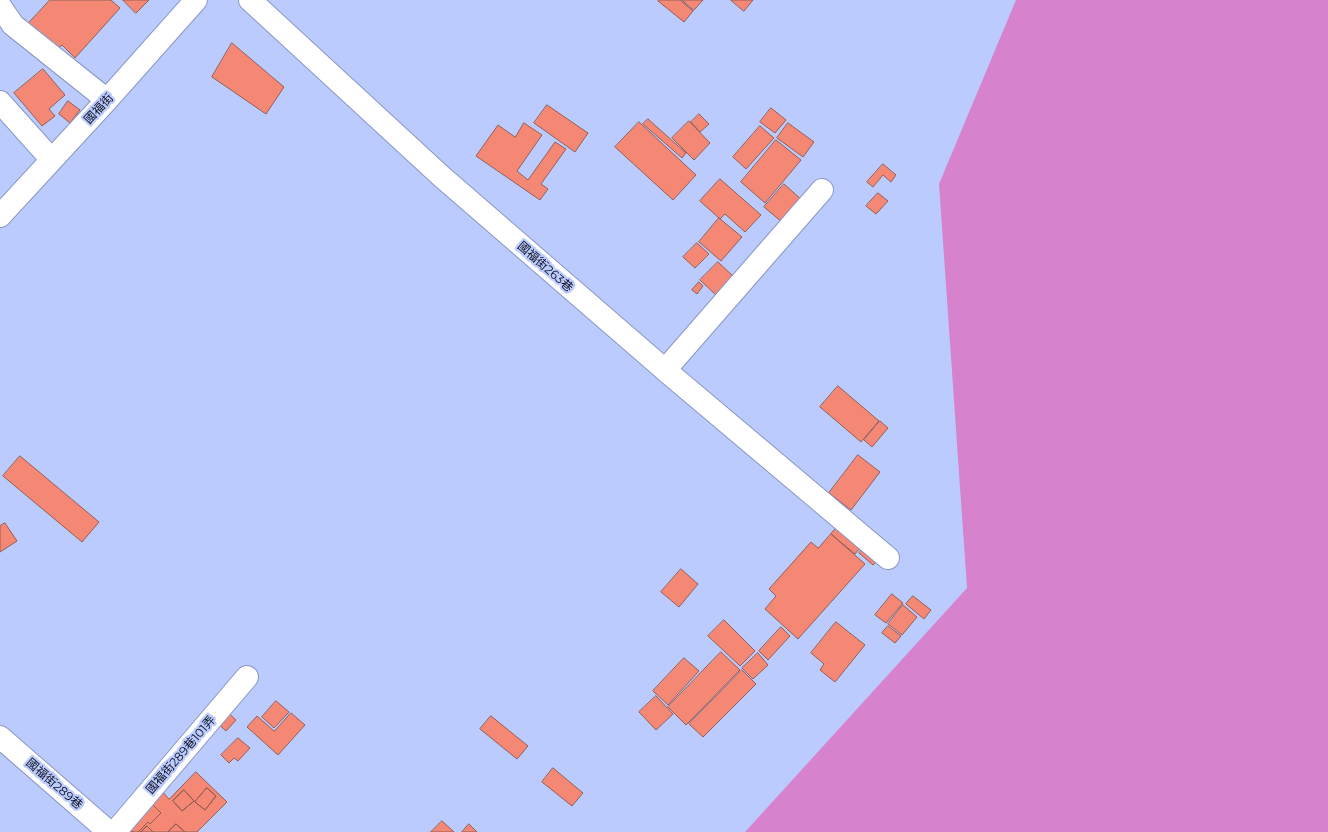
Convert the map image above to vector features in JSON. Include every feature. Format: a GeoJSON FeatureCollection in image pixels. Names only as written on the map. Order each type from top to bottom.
{"type":"FeatureCollection","features":[{"type":"Feature","properties":{"kind":"street","name":"國福街"},"geometry":{"type":"LineString","coordinates":[[0,216],[196,0]]}},
{"type":"Feature","properties":{"kind":"street","name":"國福街263巷"},"geometry":{"type":"LineString","coordinates":[[250,0],[441,176],[665,370],[888,558]]}},
{"type":"Feature","properties":{"kind":"street"},"geometry":{"type":"LineString","coordinates":[[0,6],[14,25],[107,100]]}},
{"type":"Feature","properties":{"kind":"street"},"geometry":{"type":"LineString","coordinates":[[0,102],[51,159]]}},
{"type":"Feature","properties":{"kind":"street"},"geometry":{"type":"LineString","coordinates":[[665,370],[822,190]]}},
{"type":"Feature","properties":{"kind":"street","name":"國福街289巷101弄"},"geometry":{"type":"LineString","coordinates":[[115,832],[248,677]]}},
{"type":"Feature","properties":{"kind":"street","name":"國福街289巷"},"geometry":{"type":"LineString","coordinates":[[0,737],[109,832]]}},
{"type":"Feature","properties":{"kind":"shaded area"},"geometry":{"type":"Polygon","coordinates":[[[1016,0],[1328,0],[1328,832],[745,832],[967,588],[939,184],[1016,0]]]}},
{"type":"Feature","properties":{"kind":"building"},"geometry":{"type":"Polygon","coordinates":[[[50,0],[111,0],[120,8],[75,58],[62,45],[56,51],[27,25],[50,0]]]}},
{"type":"Feature","properties":{"kind":"building"},"geometry":{"type":"Polygon","coordinates":[[[123,0],[149,0],[136,13],[123,0]]]}},
{"type":"Feature","properties":{"kind":"building"},"geometry":{"type":"Polygon","coordinates":[[[659,0],[680,0],[693,11],[684,22],[659,0]]]}},
{"type":"Feature","properties":{"kind":"building"},"geometry":{"type":"Polygon","coordinates":[[[682,0],[703,0],[694,10],[682,0]]]}},
{"type":"Feature","properties":{"kind":"building"},"geometry":{"type":"Polygon","coordinates":[[[731,0],[753,0],[744,11],[731,0]]]}},
{"type":"Feature","properties":{"kind":"building"},"geometry":{"type":"Polygon","coordinates":[[[232,43],[284,87],[266,114],[212,77],[232,43]]]}},
{"type":"Feature","properties":{"kind":"building"},"geometry":{"type":"Polygon","coordinates":[[[43,69],[65,95],[49,109],[55,116],[42,126],[14,93],[43,69]]]}},
{"type":"Feature","properties":{"kind":"building"},"geometry":{"type":"Polygon","coordinates":[[[68,101],[80,110],[70,123],[59,114],[68,101]]]}},
{"type":"Feature","properties":{"kind":"building"},"geometry":{"type":"Polygon","coordinates":[[[547,105],[588,133],[575,152],[534,123],[547,105]]]}},
{"type":"Feature","properties":{"kind":"building"},"geometry":{"type":"Polygon","coordinates":[[[771,108],[786,120],[775,133],[760,122],[771,108]]]}},
{"type":"Feature","properties":{"kind":"building"},"geometry":{"type":"Polygon","coordinates":[[[699,114],[709,124],[700,132],[691,122],[699,114]]]}},
{"type":"Feature","properties":{"kind":"building"},"geometry":{"type":"Polygon","coordinates":[[[648,119],[686,153],[682,158],[643,124],[648,119]]]}},
{"type":"Feature","properties":{"kind":"building"},"geometry":{"type":"Polygon","coordinates":[[[689,121],[710,143],[694,160],[672,138],[689,121]]]}},
{"type":"Feature","properties":{"kind":"building"},"geometry":{"type":"Polygon","coordinates":[[[639,122],[696,175],[673,200],[615,147],[639,122]]]}},
{"type":"Feature","properties":{"kind":"building"},"geometry":{"type":"Polygon","coordinates":[[[524,123],[542,135],[517,171],[528,180],[555,142],[566,149],[541,184],[548,189],[540,200],[476,156],[498,125],[515,137],[524,123]]]}},
{"type":"Feature","properties":{"kind":"building"},"geometry":{"type":"Polygon","coordinates":[[[788,123],[814,142],[803,157],[777,138],[788,123]]]}},
{"type":"Feature","properties":{"kind":"building"},"geometry":{"type":"Polygon","coordinates":[[[760,126],[774,138],[746,169],[733,157],[760,126]]]}},
{"type":"Feature","properties":{"kind":"building"},"geometry":{"type":"Polygon","coordinates":[[[776,140],[801,160],[765,203],[741,182],[776,140]]]}},
{"type":"Feature","properties":{"kind":"building"},"geometry":{"type":"Polygon","coordinates":[[[883,164],[896,175],[891,182],[883,175],[873,187],[867,182],[883,164]]]}},
{"type":"Feature","properties":{"kind":"building"},"geometry":{"type":"Polygon","coordinates":[[[720,179],[761,215],[745,232],[725,214],[720,219],[700,201],[720,179]]]}},
{"type":"Feature","properties":{"kind":"building"},"geometry":{"type":"Polygon","coordinates":[[[784,184],[803,201],[783,223],[764,207],[784,184]]]}},
{"type":"Feature","properties":{"kind":"building"},"geometry":{"type":"Polygon","coordinates":[[[878,193],[888,201],[876,214],[866,206],[878,193]]]}},
{"type":"Feature","properties":{"kind":"building"},"geometry":{"type":"Polygon","coordinates":[[[719,218],[742,237],[721,261],[699,242],[719,218]]]}},
{"type":"Feature","properties":{"kind":"building"},"geometry":{"type":"Polygon","coordinates":[[[697,243],[709,254],[695,268],[683,257],[697,243]]]}},
{"type":"Feature","properties":{"kind":"building"},"geometry":{"type":"Polygon","coordinates":[[[718,262],[734,277],[716,295],[700,280],[718,262]]]}},
{"type":"Feature","properties":{"kind":"building"},"geometry":{"type":"Polygon","coordinates":[[[699,282],[703,286],[697,294],[692,290],[699,282]]]}},
{"type":"Feature","properties":{"kind":"building"},"geometry":{"type":"Polygon","coordinates":[[[838,386],[879,421],[861,442],[820,407],[838,386]]]}},
{"type":"Feature","properties":{"kind":"building"},"geometry":{"type":"Polygon","coordinates":[[[880,421],[888,428],[872,447],[864,440],[880,421]]]}},
{"type":"Feature","properties":{"kind":"building"},"geometry":{"type":"Polygon","coordinates":[[[858,455],[880,472],[851,510],[829,493],[858,455]]]}},
{"type":"Feature","properties":{"kind":"building"},"geometry":{"type":"Polygon","coordinates":[[[20,456],[99,522],[82,542],[3,476],[20,456]]]}},
{"type":"Feature","properties":{"kind":"building"},"geometry":{"type":"Polygon","coordinates":[[[5,523],[17,541],[0,552],[0,526],[5,523]]]}},
{"type":"Feature","properties":{"kind":"building"},"geometry":{"type":"Polygon","coordinates":[[[839,525],[863,544],[855,554],[831,534],[839,525]]]}},
{"type":"Feature","properties":{"kind":"building"},"geometry":{"type":"Polygon","coordinates":[[[831,534],[865,564],[798,639],[765,609],[776,596],[769,589],[811,542],[818,548],[831,534]]]}},
{"type":"Feature","properties":{"kind":"building"},"geometry":{"type":"Polygon","coordinates":[[[865,546],[879,559],[873,565],[859,553],[865,546]]]}},
{"type":"Feature","properties":{"kind":"building"},"geometry":{"type":"Polygon","coordinates":[[[681,569],[698,584],[679,607],[661,592],[681,569]]]}},
{"type":"Feature","properties":{"kind":"building"},"geometry":{"type":"Polygon","coordinates":[[[892,594],[903,603],[886,623],[875,615],[892,594]]]}},
{"type":"Feature","properties":{"kind":"building"},"geometry":{"type":"Polygon","coordinates":[[[913,596],[931,610],[924,619],[906,604],[913,596]]]}},
{"type":"Feature","properties":{"kind":"building"},"geometry":{"type":"Polygon","coordinates":[[[903,605],[917,617],[902,635],[888,624],[903,605]]]}},
{"type":"Feature","properties":{"kind":"building"},"geometry":{"type":"Polygon","coordinates":[[[724,620],[755,651],[740,666],[708,636],[724,620]]]}},
{"type":"Feature","properties":{"kind":"building"},"geometry":{"type":"Polygon","coordinates":[[[836,622],[865,645],[835,682],[820,670],[824,664],[811,653],[836,622]]]}},
{"type":"Feature","properties":{"kind":"building"},"geometry":{"type":"Polygon","coordinates":[[[888,626],[901,636],[895,643],[882,633],[888,626]]]}},
{"type":"Feature","properties":{"kind":"building"},"geometry":{"type":"Polygon","coordinates":[[[781,627],[790,636],[768,660],[759,651],[781,627]]]}},
{"type":"Feature","properties":{"kind":"building"},"geometry":{"type":"Polygon","coordinates":[[[721,652],[740,670],[686,725],[668,707],[721,652]]]}},
{"type":"Feature","properties":{"kind":"building"},"geometry":{"type":"Polygon","coordinates":[[[758,653],[768,665],[753,679],[742,668],[758,653]]]}},
{"type":"Feature","properties":{"kind":"building"},"geometry":{"type":"Polygon","coordinates":[[[684,658],[699,671],[668,705],[653,691],[684,658]]]}},
{"type":"Feature","properties":{"kind":"building"},"geometry":{"type":"Polygon","coordinates":[[[742,670],[756,684],[703,737],[689,724],[742,670]]]}},
{"type":"Feature","properties":{"kind":"building"},"geometry":{"type":"Polygon","coordinates":[[[656,696],[673,714],[656,730],[639,712],[656,696]]]}},
{"type":"Feature","properties":{"kind":"building"},"geometry":{"type":"Polygon","coordinates":[[[276,701],[289,712],[274,728],[262,717],[276,701]]]}},
{"type":"Feature","properties":{"kind":"building"},"geometry":{"type":"Polygon","coordinates":[[[224,709],[236,720],[226,731],[214,720],[224,709]]]}},
{"type":"Feature","properties":{"kind":"building"},"geometry":{"type":"Polygon","coordinates":[[[291,713],[305,725],[278,755],[247,727],[257,716],[274,731],[291,713]]]}},
{"type":"Feature","properties":{"kind":"building"},"geometry":{"type":"Polygon","coordinates":[[[491,716],[528,746],[517,759],[480,729],[491,716]]]}},
{"type":"Feature","properties":{"kind":"building"},"geometry":{"type":"Polygon","coordinates":[[[238,738],[250,748],[238,761],[234,758],[229,763],[221,755],[238,738]]]}},
{"type":"Feature","properties":{"kind":"building"},"geometry":{"type":"Polygon","coordinates":[[[553,768],[583,793],[572,806],[542,782],[553,768]]]}},
{"type":"Feature","properties":{"kind":"building"},"geometry":{"type":"Polygon","coordinates":[[[196,772],[227,802],[197,832],[185,832],[176,824],[168,832],[153,832],[147,826],[141,832],[138,832],[161,813],[148,800],[124,824],[133,832],[125,832],[119,826],[158,787],[169,799],[196,772]],[[207,788],[195,802],[205,810],[216,796],[207,788]],[[184,790],[173,801],[182,811],[194,801],[184,790]]]}},
{"type":"Feature","properties":{"kind":"building"},"geometry":{"type":"Polygon","coordinates":[[[207,788],[216,796],[205,810],[195,802],[207,788]]]}},
{"type":"Feature","properties":{"kind":"building"},"geometry":{"type":"Polygon","coordinates":[[[184,790],[194,801],[182,811],[173,801],[184,790]]]}},
{"type":"Feature","properties":{"kind":"building"},"geometry":{"type":"Polygon","coordinates":[[[148,800],[161,813],[150,824],[148,822],[138,832],[133,832],[124,824],[148,800]]]}},
{"type":"Feature","properties":{"kind":"building"},"geometry":{"type":"Polygon","coordinates":[[[442,821],[454,832],[431,832],[442,821]]]}},
{"type":"Feature","properties":{"kind":"building"},"geometry":{"type":"Polygon","coordinates":[[[176,824],[185,832],[168,832],[176,824]]]}},
{"type":"Feature","properties":{"kind":"building"},"geometry":{"type":"Polygon","coordinates":[[[469,824],[477,832],[462,832],[469,824]]]}},
{"type":"Feature","properties":{"kind":"building"},"geometry":{"type":"Polygon","coordinates":[[[147,826],[153,832],[141,832],[147,826]]]}}]}
